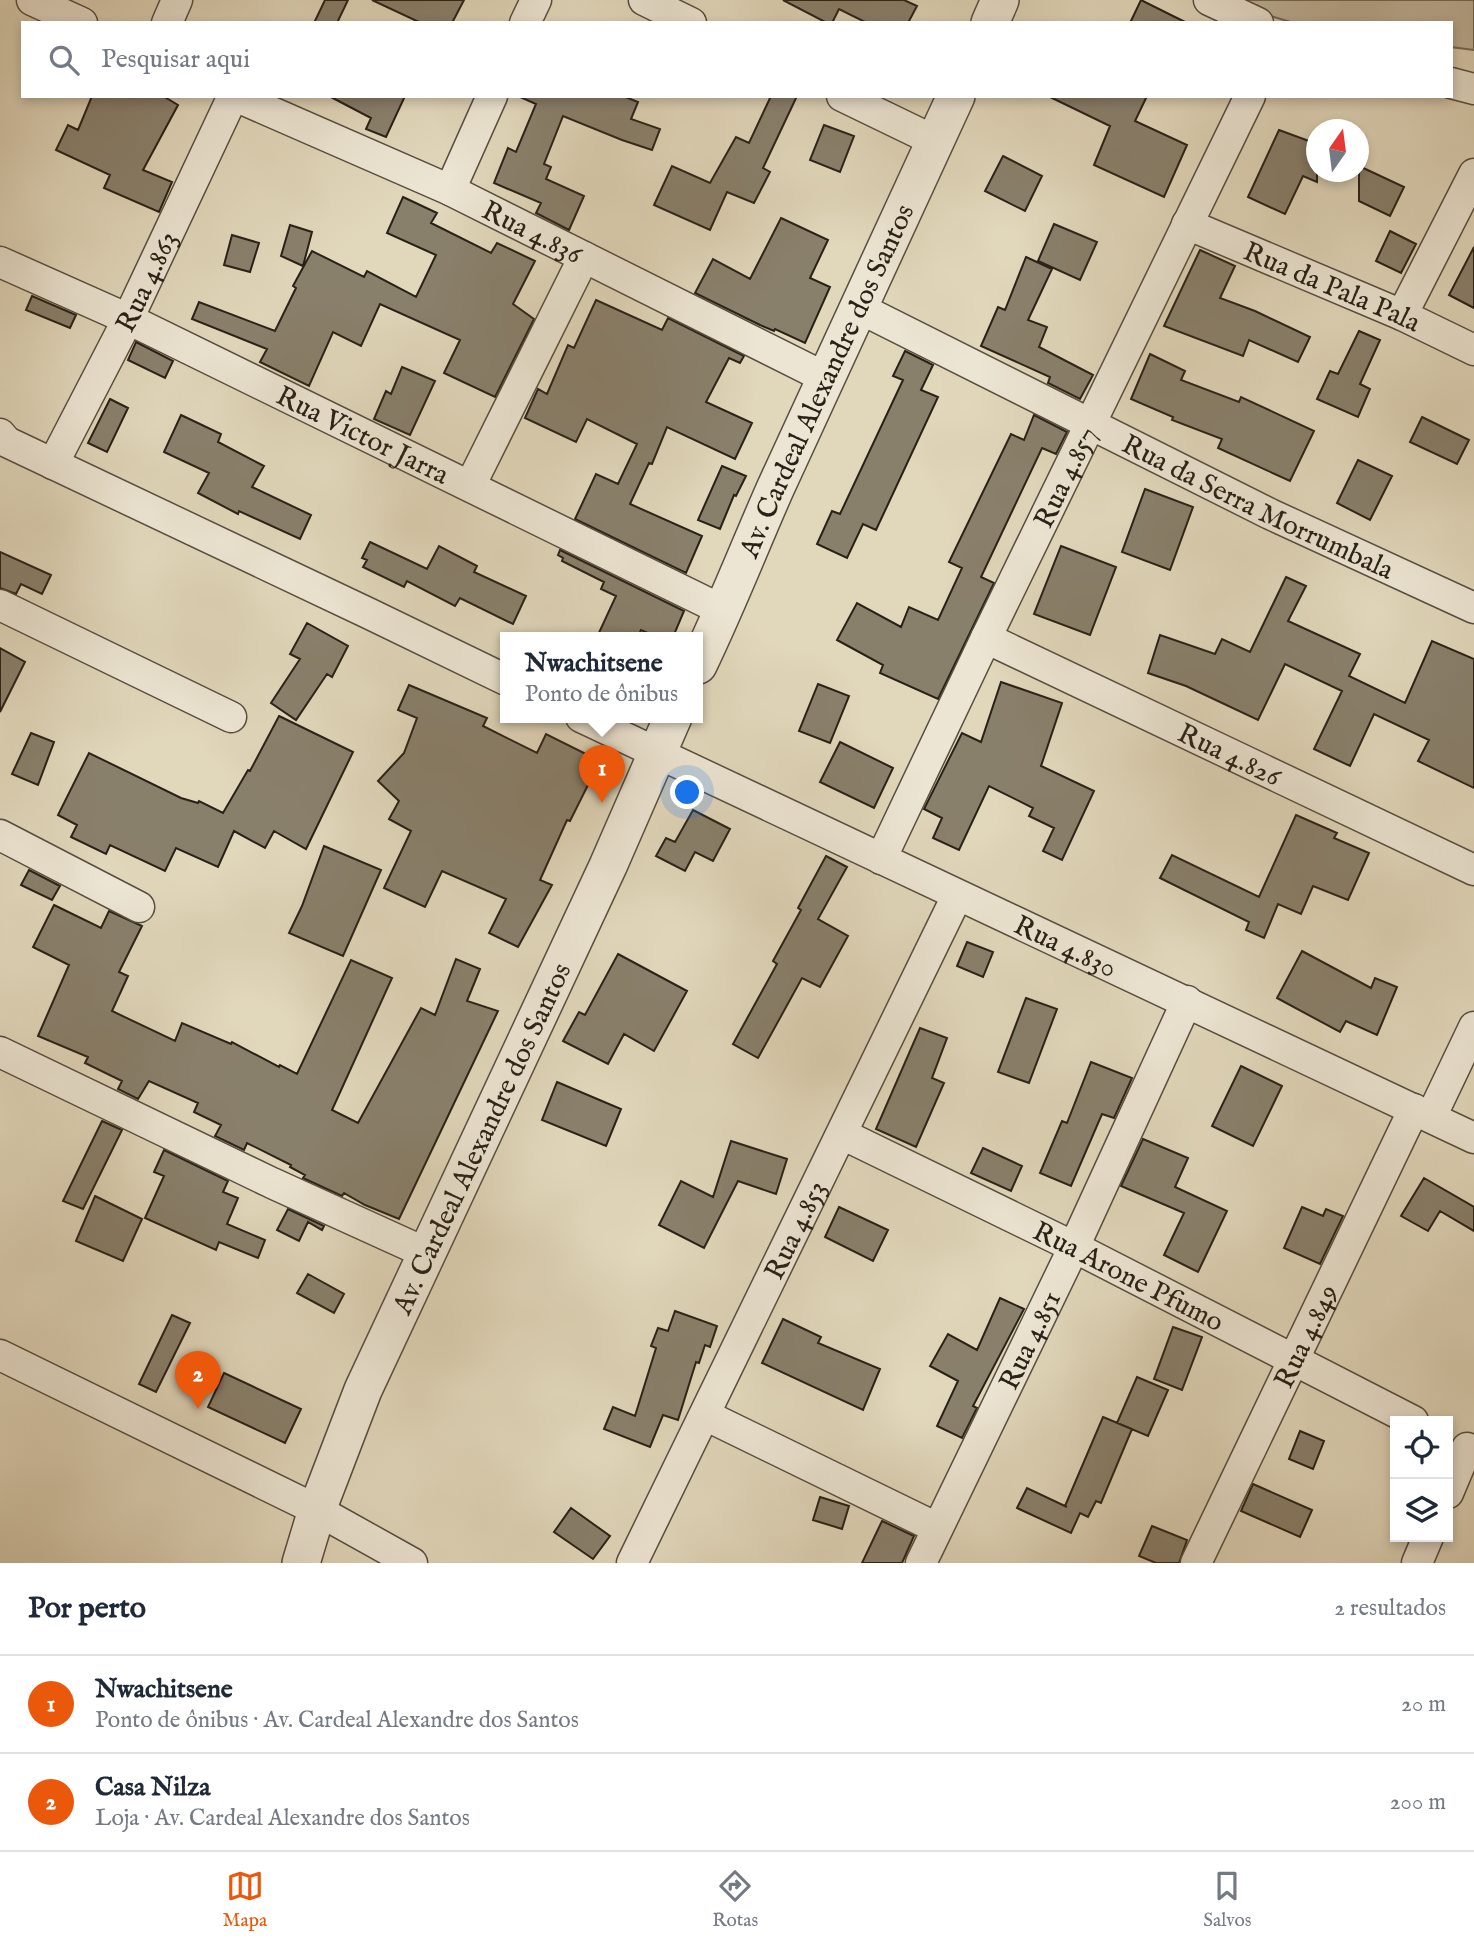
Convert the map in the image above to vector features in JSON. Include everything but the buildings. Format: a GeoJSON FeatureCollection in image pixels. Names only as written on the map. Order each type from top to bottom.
{"type":"FeatureCollection","features":[{"type":"Feature","properties":{"kind":"street"},"geometry":{"type":"LineString","coordinates":[[32,0],[78,21]]}},
{"type":"Feature","properties":{"kind":"street"},"geometry":{"type":"LineString","coordinates":[[168,21],[177,0]]}},
{"type":"Feature","properties":{"kind":"street"},"geometry":{"type":"LineString","coordinates":[[526,21],[536,0]]}},
{"type":"Feature","properties":{"kind":"street"},"geometry":{"type":"LineString","coordinates":[[645,0],[687,21]]}},
{"type":"Feature","properties":{"kind":"street"},"geometry":{"type":"LineString","coordinates":[[991,21],[1000,0]]}},
{"type":"Feature","properties":{"kind":"street"},"geometry":{"type":"LineString","coordinates":[[1209,0],[1254,21]]}},
{"type":"Feature","properties":{"kind":"street"},"geometry":{"type":"LineString","coordinates":[[1453,84],[1474,89]]}},
{"type":"Feature","properties":{"kind":"street","name":"Rua 4.863"},"geometry":{"type":"LineString","coordinates":[[53,464],[128,319],[233,98]]}},
{"type":"Feature","properties":{"kind":"street","name":"Rua 4.836"},"geometry":{"type":"LineString","coordinates":[[239,98],[450,190],[825,378]]}},
{"type":"Feature","properties":{"kind":"street"},"geometry":{"type":"LineString","coordinates":[[450,190],[491,98]]}},
{"type":"Feature","properties":{"kind":"street"},"geometry":{"type":"LineString","coordinates":[[846,98],[935,141]]}},
{"type":"Feature","properties":{"kind":"street","name":"Av. Cardeal Alexandre dos Santos"},"geometry":{"type":"LineString","coordinates":[[703,655],[857,307],[955,98]]}},
{"type":"Feature","properties":{"kind":"street","name":"Rua 4.857"},"geometry":{"type":"LineString","coordinates":[[881,859],[1249,98]]}},
{"type":"Feature","properties":{"kind":"street"},"geometry":{"type":"LineString","coordinates":[[1402,316],[1474,174]]}},
{"type":"Feature","properties":{"kind":"street","name":"Rua da Pala Pala"},"geometry":{"type":"LineString","coordinates":[[1187,224],[1402,316],[1474,350]]}},
{"type":"Feature","properties":{"kind":"street"},"geometry":{"type":"LineString","coordinates":[[470,486],[584,257]]}},
{"type":"Feature","properties":{"kind":"street","name":"Rua Victor Jarra"},"geometry":{"type":"LineString","coordinates":[[0,262],[128,319],[724,611]]}},
{"type":"Feature","properties":{"kind":"street","name":"Rua da Serra Morrumbala"},"geometry":{"type":"LineString","coordinates":[[857,307],[1270,514],[1474,608]]}},
{"type":"Feature","properties":{"kind":"street"},"geometry":{"type":"LineString","coordinates":[[2,441],[500,677]]}},
{"type":"Feature","properties":{"kind":"street"},"geometry":{"type":"LineString","coordinates":[[0,605],[231,717]]}},
{"type":"Feature","properties":{"kind":"street","name":"Rua 4.826"},"geometry":{"type":"LineString","coordinates":[[986,638],[1474,870]]}},
{"type":"Feature","properties":{"kind":"street","name":"Rua 4.830"},"geometry":{"type":"LineString","coordinates":[[593,723],[1474,1138]]}},
{"type":"Feature","properties":{"kind":"street","name":"Av. Cardeal Alexandre dos Santos"},"geometry":{"type":"LineString","coordinates":[[301,1563],[317,1510],[363,1390],[608,866],[670,723]]}},
{"type":"Feature","properties":{"kind":"street"},"geometry":{"type":"LineString","coordinates":[[0,835],[139,907]]}},
{"type":"Feature","properties":{"kind":"street","name":"Rua 4.853"},"geometry":{"type":"LineString","coordinates":[[632,1563],[957,896]]}},
{"type":"Feature","properties":{"kind":"street","name":"Rua 4.851"},"geometry":{"type":"LineString","coordinates":[[921,1563],[1074,1247],[1187,1001]]}},
{"type":"Feature","properties":{"kind":"street","name":"Rua 4.849"},"geometry":{"type":"LineString","coordinates":[[1196,1563],[1293,1361],[1422,1113],[1474,1027]]}},
{"type":"Feature","properties":{"kind":"street"},"geometry":{"type":"LineString","coordinates":[[0,1052],[272,1183],[426,1253]]}},
{"type":"Feature","properties":{"kind":"street","name":"Rua Arone Pfumo"},"geometry":{"type":"LineString","coordinates":[[842,1134],[1074,1247],[1403,1416]]}},
{"type":"Feature","properties":{"kind":"street"},"geometry":{"type":"LineString","coordinates":[[0,1356],[317,1510],[412,1563]]}},
{"type":"Feature","properties":{"kind":"street"},"geometry":{"type":"LineString","coordinates":[[705,1415],[937,1528]]}},
{"type":"Feature","properties":{"kind":"street"},"geometry":{"type":"LineString","coordinates":[[1452,1479],[1463,1446]]}},
{"type":"Feature","properties":{"kind":"street"},"geometry":{"type":"LineString","coordinates":[[1417,1563],[1426,1542]]}},
{"type":"Feature","properties":{"kind":"shaded area"},"geometry":{"type":"Polygon","coordinates":[[[1231,0],[1474,0],[1474,50],[1453,47],[1453,21],[1287,21],[1257,12],[1231,0]]]}},
{"type":"Feature","properties":{"kind":"place","name":"Nwachitsene"},"geometry":{"type":"Point","coordinates":[602,803]}},
{"type":"Feature","properties":{"kind":"place","name":"Casa Nilza"},"geometry":{"type":"Point","coordinates":[198,1409]}}]}
